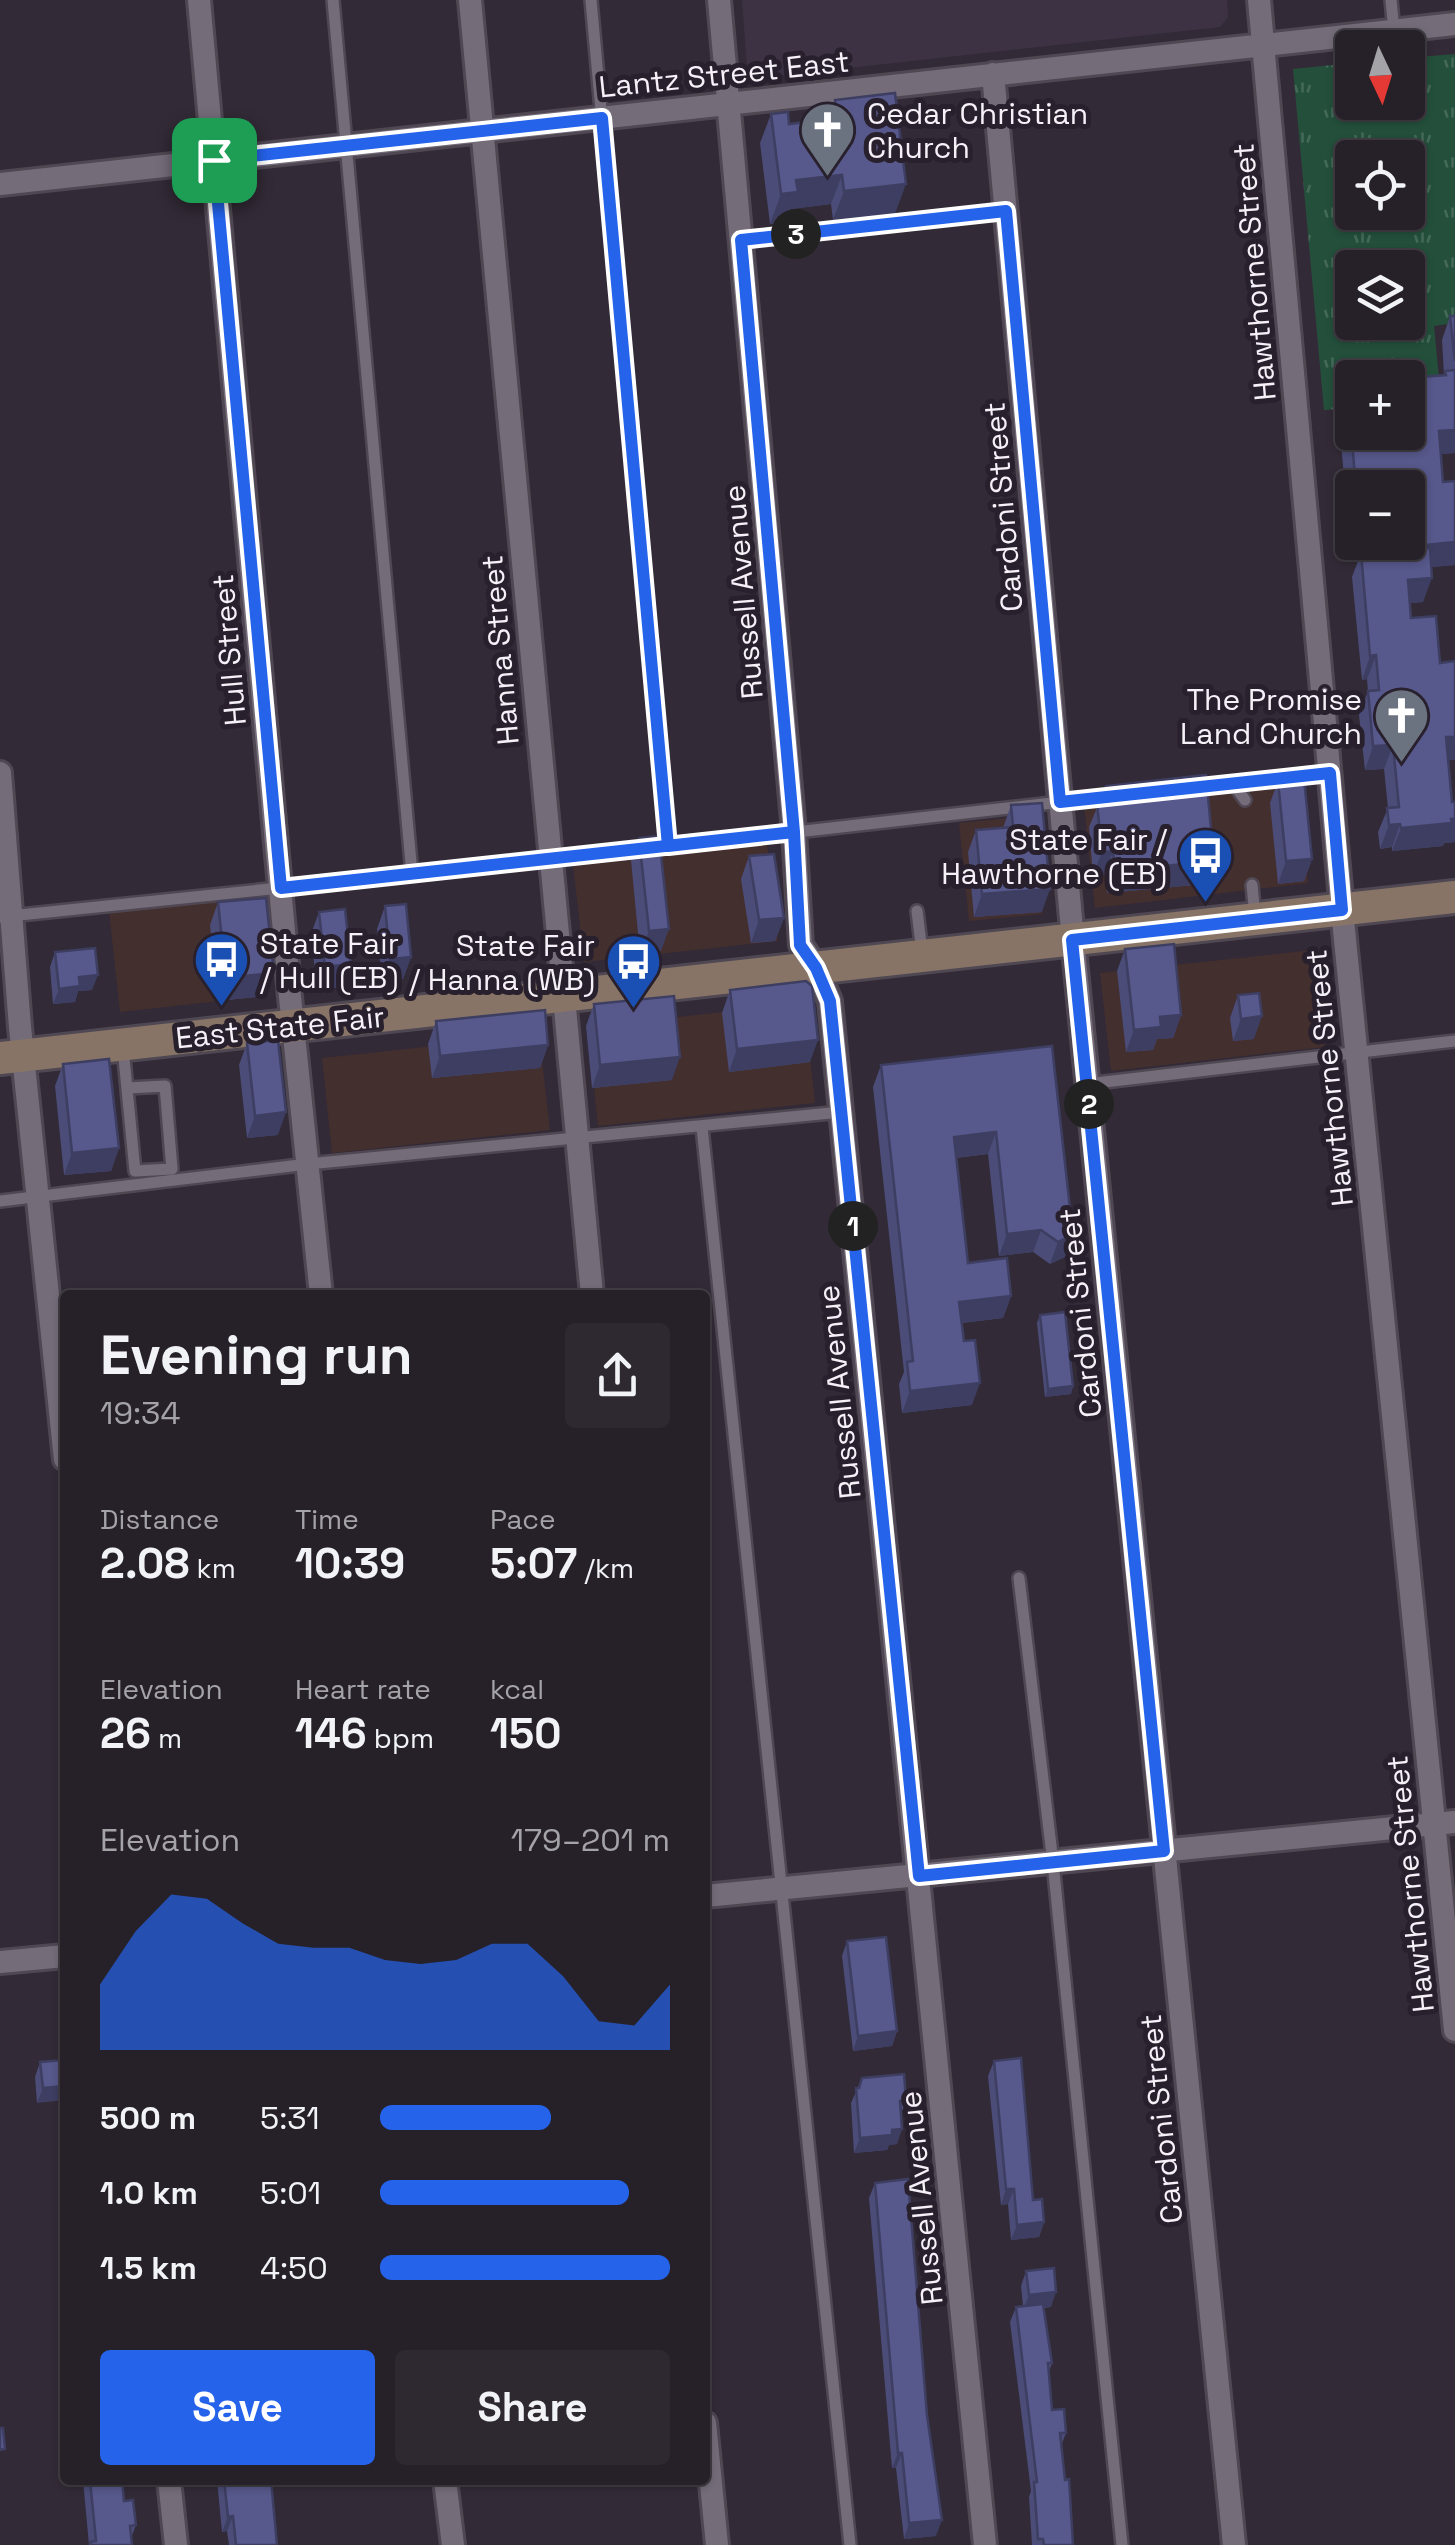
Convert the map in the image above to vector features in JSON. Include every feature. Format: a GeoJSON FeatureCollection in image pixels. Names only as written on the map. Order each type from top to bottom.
{"type":"FeatureCollection","features":[{"type":"Feature","properties":{"kind":"street","name":"Hull Street"},"geometry":{"type":"LineString","coordinates":[[199,0],[321,1290]]}},
{"type":"Feature","properties":{"kind":"street","name":"Hanna Street"},"geometry":{"type":"LineString","coordinates":[[470,0],[591,1290]]}},
{"type":"Feature","properties":{"kind":"street","name":"Russell Avenue"},"geometry":{"type":"LineString","coordinates":[[719,0],[794,832],[800,945],[816,968],[830,1001],[985,2545]]}},
{"type":"Feature","properties":{"kind":"street","name":"Hawthorne Street"},"geometry":{"type":"LineString","coordinates":[[1259,0],[1356,1052],[1445,1823],[1455,2030]]}},
{"type":"Feature","properties":{"kind":"street","name":"Lantz Street East"},"geometry":{"type":"LineString","coordinates":[[1403,30],[1455,24]]}},
{"type":"Feature","properties":{"kind":"street","name":"Lantz Street East"},"geometry":{"type":"LineString","coordinates":[[0,184],[1335,37]]}},
{"type":"Feature","properties":{"kind":"street","name":"Cardoni Street"},"geometry":{"type":"LineString","coordinates":[[993,74],[1072,940],[1234,2545]]}},
{"type":"Feature","properties":{"kind":"street"},"geometry":{"type":"LineString","coordinates":[[0,773],[12,1057],[38,1196],[60,1410]]}},
{"type":"Feature","properties":{"kind":"street","name":"East State Fair"},"geometry":{"type":"LineString","coordinates":[[12,1057],[1455,898]]}},
{"type":"Feature","properties":{"kind":"street"},"geometry":{"type":"LineString","coordinates":[[710,1895],[1445,1823]]}},
{"type":"Feature","properties":{"kind":"street"},"geometry":{"type":"LineString","coordinates":[[0,1962],[60,1956]]}},
{"type":"Feature","properties":{"kind":"street"},"geometry":{"type":"LineString","coordinates":[[710,2474],[717,2545]]}},
{"type":"Feature","properties":{"kind":"street"},"geometry":{"type":"LineString","coordinates":[[170,2485],[176,2545]]}},
{"type":"Feature","properties":{"kind":"street"},"geometry":{"type":"LineString","coordinates":[[446,2485],[452,2545]]}},
{"type":"Feature","properties":{"kind":"lane"},"geometry":{"type":"LineString","coordinates":[[333,0],[412,874]]}},
{"type":"Feature","properties":{"kind":"lane"},"geometry":{"type":"LineString","coordinates":[[591,0],[668,846]]}},
{"type":"Feature","properties":{"kind":"lane"},"geometry":{"type":"LineString","coordinates":[[1392,0],[1394,30]]}},
{"type":"Feature","properties":{"kind":"lane"},"geometry":{"type":"LineString","coordinates":[[741,240],[1006,211]]}},
{"type":"Feature","properties":{"kind":"lane"},"geometry":{"type":"LineString","coordinates":[[1176,789],[1330,773]]}},
{"type":"Feature","properties":{"kind":"lane"},"geometry":{"type":"LineString","coordinates":[[1233,783],[1245,800]]}},
{"type":"Feature","properties":{"kind":"lane"},"geometry":{"type":"LineString","coordinates":[[5,916],[1137,794]]}},
{"type":"Feature","properties":{"kind":"lane"},"geometry":{"type":"LineString","coordinates":[[1252,885],[1255,920]]}},
{"type":"Feature","properties":{"kind":"lane"},"geometry":{"type":"LineString","coordinates":[[918,911],[923,956]]}},
{"type":"Feature","properties":{"kind":"lane"},"geometry":{"type":"LineString","coordinates":[[1087,1084],[1455,1041]]}},
{"type":"Feature","properties":{"kind":"lane"},"geometry":{"type":"LineString","coordinates":[[123,1044],[136,1172],[172,1168],[164,1086],[128,1088]]}},
{"type":"Feature","properties":{"kind":"lane"},"geometry":{"type":"LineString","coordinates":[[0,1201],[308,1164],[841,1112]]}},
{"type":"Feature","properties":{"kind":"lane"},"geometry":{"type":"LineString","coordinates":[[702,1127],[850,2545]]}},
{"type":"Feature","properties":{"kind":"lane"},"geometry":{"type":"LineString","coordinates":[[1019,1578],[1122,2545]]}},
{"type":"Feature","properties":{"kind":"shaded area"},"geometry":{"type":"Polygon","coordinates":[[[742,0],[1227,0],[1228,17],[1220,27],[748,79],[742,0]]]}},
{"type":"Feature","properties":{"kind":"shaded area"},"geometry":{"type":"Polygon","coordinates":[[[1298,785],[1308,883],[1095,908],[1084,806],[1298,785]]]}},
{"type":"Feature","properties":{"kind":"shaded area"},"geometry":{"type":"Polygon","coordinates":[[[1032,816],[1042,914],[969,921],[959,823],[1032,816]]]}},
{"type":"Feature","properties":{"kind":"shaded area"},"geometry":{"type":"Polygon","coordinates":[[[767,843],[778,941],[584,962],[573,864],[767,843]]]}},
{"type":"Feature","properties":{"kind":"shaded area"},"geometry":{"type":"Polygon","coordinates":[[[255,895],[266,996],[120,1012],[109,911],[255,895]]]}},
{"type":"Feature","properties":{"kind":"shaded area"},"geometry":{"type":"Polygon","coordinates":[[[1313,950],[1324,1047],[1111,1071],[1100,973],[1313,950]]]}},
{"type":"Feature","properties":{"kind":"shaded area"},"geometry":{"type":"Polygon","coordinates":[[[804,1003],[815,1103],[598,1126],[588,1027],[804,1003]]]}},
{"type":"Feature","properties":{"kind":"shaded area"},"geometry":{"type":"Polygon","coordinates":[[[539,1035],[550,1130],[332,1153],[322,1058],[539,1035]]]}},
{"type":"Feature","properties":{"kind":"green space"},"geometry":{"type":"Polygon","coordinates":[[[1455,54],[1455,323],[1434,326],[1440,389],[1425,390],[1425,360],[1335,360],[1335,409],[1324,410],[1293,69],[1335,65],[1335,120],[1425,120],[1425,57],[1455,54]]]}},
{"type":"Feature","properties":{"kind":"building"},"geometry":{"type":"Polygon","coordinates":[[[895,93],[906,184],[844,191],[842,175],[796,180],[798,192],[781,194],[771,114],[788,112],[789,124],[837,118],[835,100],[895,93]]]}},
{"type":"Feature","properties":{"kind":"building"},"geometry":{"type":"Polygon","coordinates":[[[1450,316],[1455,316],[1455,361],[1450,316]]]}},
{"type":"Feature","properties":{"kind":"building"},"geometry":{"type":"Polygon","coordinates":[[[1455,370],[1455,430],[1439,431],[1443,482],[1455,481],[1455,542],[1425,545],[1425,470],[1354,470],[1353,450],[1425,450],[1425,377],[1446,375],[1445,371],[1455,370]]]}},
{"type":"Feature","properties":{"kind":"building"},"geometry":{"type":"Polygon","coordinates":[[[1425,548],[1430,548],[1432,578],[1408,580],[1411,618],[1436,616],[1440,663],[1455,661],[1455,737],[1446,737],[1455,819],[1451,819],[1452,823],[1401,828],[1400,824],[1389,825],[1387,808],[1399,807],[1393,745],[1373,746],[1368,691],[1379,690],[1376,655],[1370,656],[1362,560],[1425,560],[1425,548]]]}},
{"type":"Feature","properties":{"kind":"building"},"geometry":{"type":"Polygon","coordinates":[[[1206,775],[1214,861],[1115,871],[1113,851],[1102,852],[1097,804],[1107,803],[1106,786],[1206,775]]]}},
{"type":"Feature","properties":{"kind":"building"},"geometry":{"type":"Polygon","coordinates":[[[1304,778],[1312,859],[1286,861],[1278,781],[1304,778]]]}},
{"type":"Feature","properties":{"kind":"building"},"geometry":{"type":"Polygon","coordinates":[[[1042,803],[1050,889],[982,894],[976,830],[1013,827],[1011,805],[1042,803]]]}},
{"type":"Feature","properties":{"kind":"building"},"geometry":{"type":"Polygon","coordinates":[[[659,836],[669,929],[649,931],[639,838],[659,836]]]}},
{"type":"Feature","properties":{"kind":"building"},"geometry":{"type":"Polygon","coordinates":[[[774,854],[784,918],[759,920],[749,856],[774,854]]]}},
{"type":"Feature","properties":{"kind":"building"},"geometry":{"type":"Polygon","coordinates":[[[266,898],[274,973],[226,978],[218,902],[266,898]]]}},
{"type":"Feature","properties":{"kind":"building"},"geometry":{"type":"Polygon","coordinates":[[[406,904],[411,957],[390,959],[385,906],[406,904]]]}},
{"type":"Feature","properties":{"kind":"building"},"geometry":{"type":"Polygon","coordinates":[[[345,909],[351,964],[325,967],[319,912],[345,909]]]}},
{"type":"Feature","properties":{"kind":"building"},"geometry":{"type":"Polygon","coordinates":[[[1174,944],[1181,1015],[1160,1017],[1161,1027],[1134,1030],[1125,949],[1174,944]]]}},
{"type":"Feature","properties":{"kind":"building"},"geometry":{"type":"Polygon","coordinates":[[[95,948],[98,975],[79,977],[80,986],[59,989],[55,952],[95,948]]]}},
{"type":"Feature","properties":{"kind":"building"},"geometry":{"type":"Polygon","coordinates":[[[806,981],[812,986],[818,1040],[737,1049],[730,990],[806,981]]]}},
{"type":"Feature","properties":{"kind":"building"},"geometry":{"type":"Polygon","coordinates":[[[1259,993],[1262,1016],[1241,1019],[1238,995],[1259,993]]]}},
{"type":"Feature","properties":{"kind":"building"},"geometry":{"type":"Polygon","coordinates":[[[674,996],[680,1057],[600,1065],[594,1004],[674,996]]]}},
{"type":"Feature","properties":{"kind":"building"},"geometry":{"type":"Polygon","coordinates":[[[545,1010],[548,1045],[440,1056],[436,1021],[545,1010]]]}},
{"type":"Feature","properties":{"kind":"building"},"geometry":{"type":"Polygon","coordinates":[[[278,1040],[286,1112],[255,1116],[247,1043],[278,1040]]]}},
{"type":"Feature","properties":{"kind":"building"},"geometry":{"type":"Polygon","coordinates":[[[1052,1046],[1073,1235],[1058,1242],[1041,1230],[1007,1234],[996,1132],[954,1137],[968,1263],[1007,1258],[1011,1296],[959,1302],[964,1341],[975,1340],[980,1383],[910,1391],[907,1362],[913,1361],[881,1065],[1052,1046]]]}},
{"type":"Feature","properties":{"kind":"building"},"geometry":{"type":"Polygon","coordinates":[[[109,1059],[119,1148],[72,1153],[63,1064],[109,1059]]]}},
{"type":"Feature","properties":{"kind":"building"},"geometry":{"type":"Polygon","coordinates":[[[1065,1312],[1073,1386],[1048,1389],[1040,1315],[1065,1312]]]}},
{"type":"Feature","properties":{"kind":"building"},"geometry":{"type":"Polygon","coordinates":[[[886,1937],[897,2031],[858,2036],[847,1941],[886,1937]]]}},
{"type":"Feature","properties":{"kind":"building"},"geometry":{"type":"Polygon","coordinates":[[[1021,2058],[1033,2200],[1042,2199],[1044,2222],[1017,2225],[1014,2189],[1006,2189],[994,2061],[1021,2058]]]}},
{"type":"Feature","properties":{"kind":"building"},"geometry":{"type":"Polygon","coordinates":[[[60,2060],[60,2086],[43,2088],[40,2062],[60,2060]]]}},
{"type":"Feature","properties":{"kind":"building"},"geometry":{"type":"Polygon","coordinates":[[[904,2074],[906,2100],[900,2101],[902,2129],[892,2130],[892,2135],[860,2138],[856,2088],[862,2078],[904,2074]]]}},
{"type":"Feature","properties":{"kind":"building"},"geometry":{"type":"Polygon","coordinates":[[[908,2179],[927,2415],[942,2520],[909,2523],[902,2453],[898,2453],[875,2183],[908,2179]]]}},
{"type":"Feature","properties":{"kind":"building"},"geometry":{"type":"Polygon","coordinates":[[[1054,2268],[1056,2292],[1029,2295],[1026,2271],[1054,2268]]]}},
{"type":"Feature","properties":{"kind":"building"},"geometry":{"type":"Polygon","coordinates":[[[1043,2304],[1052,2363],[1048,2363],[1052,2410],[1064,2409],[1066,2433],[1060,2433],[1065,2480],[1069,2479],[1073,2545],[1044,2545],[1043,2539],[1038,2539],[1037,2482],[1016,2307],[1043,2304]]]}},
{"type":"Feature","properties":{"kind":"building"},"geometry":{"type":"Polygon","coordinates":[[[0,2428],[5,2449],[0,2450],[0,2428]]]}},
{"type":"Feature","properties":{"kind":"building"},"geometry":{"type":"Polygon","coordinates":[[[90,2485],[122,2485],[124,2501],[133,2500],[136,2525],[130,2526],[132,2545],[91,2545],[96,2541],[90,2485]]]}},
{"type":"Feature","properties":{"kind":"building"},"geometry":{"type":"Polygon","coordinates":[[[225,2485],[271,2485],[277,2545],[236,2545],[233,2516],[228,2517],[225,2485]]]}},
{"type":"Feature","properties":{"kind":"place","name":"Cedar Christian Church"},"geometry":{"type":"Point","coordinates":[828,179]}},
{"type":"Feature","properties":{"kind":"place","name":"The Promise Land Church"},"geometry":{"type":"Point","coordinates":[1401,765]}},
{"type":"Feature","properties":{"kind":"place","name":"State Fair / Hawthorne (EB)"},"geometry":{"type":"Point","coordinates":[1206,905]}},
{"type":"Feature","properties":{"kind":"place","name":"State Fair / Hull (EB)"},"geometry":{"type":"Point","coordinates":[221,1009]}},
{"type":"Feature","properties":{"kind":"place","name":"State Fair / Hanna (WB)"},"geometry":{"type":"Point","coordinates":[634,1011]}},
{"type":"Feature","properties":{"kind":"route"},"geometry":{"type":"LineString","coordinates":[[214,160],[281,888],[549,860],[794,832],[800,945],[816,968],[830,1001],[919,1876],[1164,1851],[1072,940],[1342,910],[1330,773],[1060,802],[1006,211],[741,240],[794,832],[668,846],[602,118],[214,160]]}}]}
